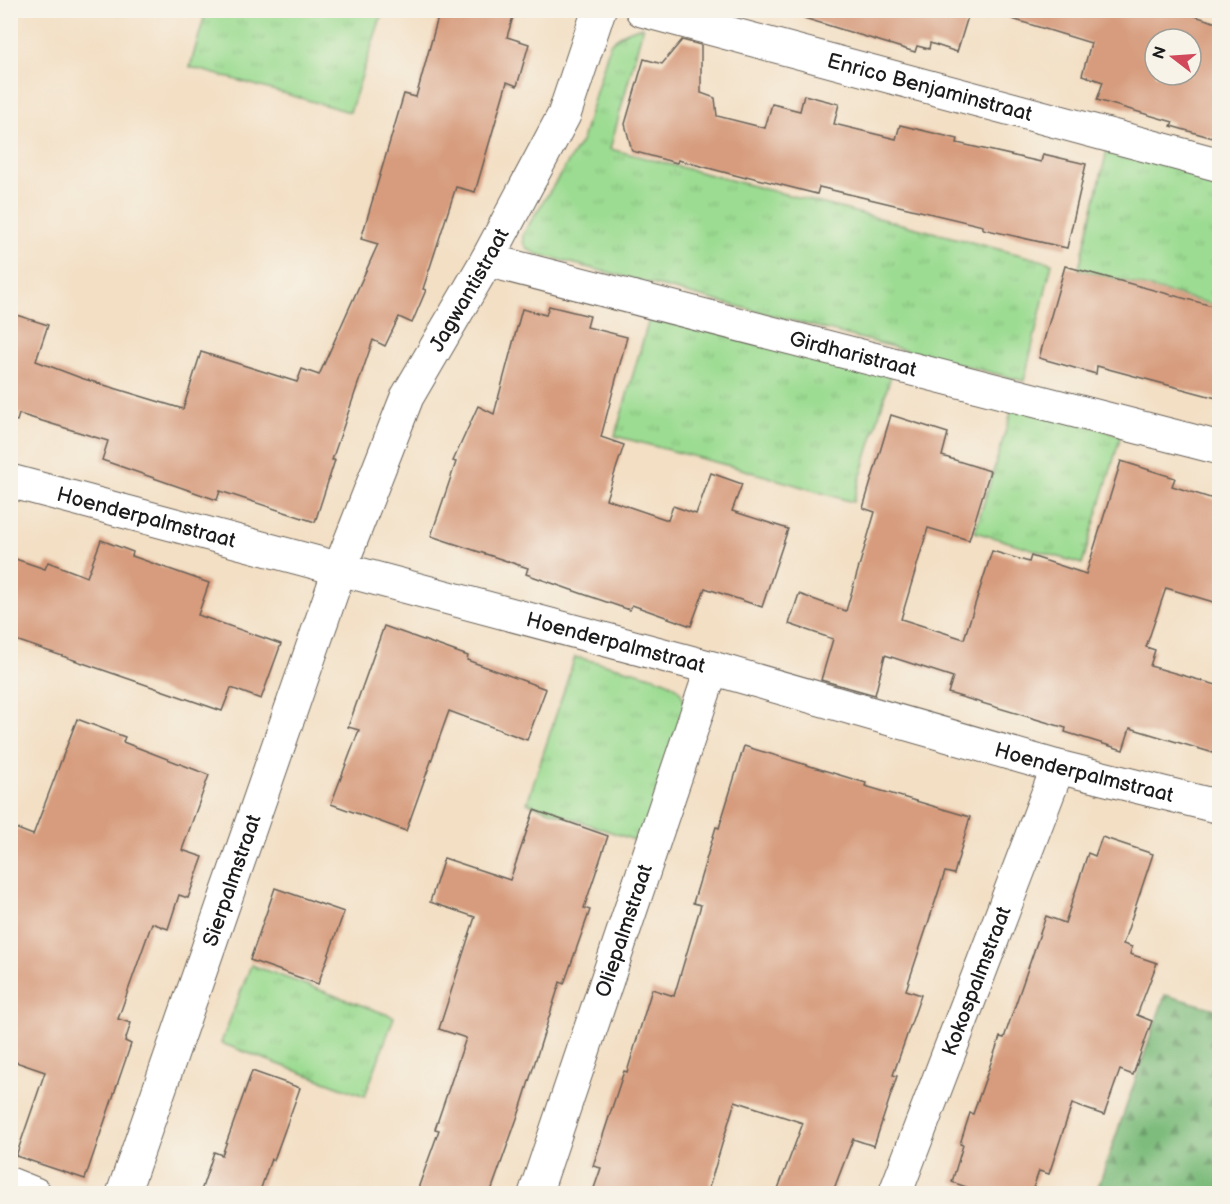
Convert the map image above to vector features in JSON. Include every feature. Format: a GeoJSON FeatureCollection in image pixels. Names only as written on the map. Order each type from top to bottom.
{"type":"FeatureCollection","features":[{"type":"Feature","properties":{"kind":"street","name":"Jagwantistraat"},"geometry":{"type":"LineString","coordinates":[[340,568],[407,397],[487,260],[564,115],[599,10]]}},
{"type":"Feature","properties":{"kind":"street","name":"Enrico Benjaminstraat"},"geometry":{"type":"LineString","coordinates":[[642,10],[1220,165]]}},
{"type":"Feature","properties":{"kind":"street","name":"Girdharistraat"},"geometry":{"type":"LineString","coordinates":[[487,260],[1220,448]]}},
{"type":"Feature","properties":{"kind":"street","name":"Hoenderpalmstraat"},"geometry":{"type":"LineString","coordinates":[[10,482],[712,668],[1058,767],[1220,807]]}},
{"type":"Feature","properties":{"kind":"street","name":"Sierpalmstraat"},"geometry":{"type":"LineString","coordinates":[[123,1194],[340,568]]}},
{"type":"Feature","properties":{"kind":"street","name":"Oliepalmstraat"},"geometry":{"type":"LineString","coordinates":[[535,1194],[712,668]]}},
{"type":"Feature","properties":{"kind":"street","name":"Kokospalmstraat"},"geometry":{"type":"LineString","coordinates":[[895,1194],[1058,767]]}},
{"type":"Feature","properties":{"kind":"street"},"geometry":{"type":"LineString","coordinates":[[10,1184],[35,1194]]}},
{"type":"Feature","properties":{"kind":"green space"},"geometry":{"type":"Polygon","coordinates":[[[206,10],[383,11],[350,112],[190,67],[206,10]]]}},
{"type":"Feature","properties":{"kind":"green space"},"geometry":{"type":"Polygon","coordinates":[[[643,27],[610,149],[1052,263],[1024,381],[537,254],[527,249],[523,241],[523,234],[582,140],[610,44],[625,32],[643,27]]]}},
{"type":"Feature","properties":{"kind":"green space"},"geometry":{"type":"Polygon","coordinates":[[[1108,146],[1219,177],[1219,306],[1079,269],[1108,146]]]}},
{"type":"Feature","properties":{"kind":"green space"},"geometry":{"type":"Polygon","coordinates":[[[653,306],[892,372],[853,502],[738,468],[615,436],[653,306]]]}},
{"type":"Feature","properties":{"kind":"green space"},"geometry":{"type":"Polygon","coordinates":[[[1014,403],[1121,435],[1082,564],[975,532],[1014,403]]]}},
{"type":"Feature","properties":{"kind":"green space"},"geometry":{"type":"Polygon","coordinates":[[[575,657],[658,678],[676,687],[683,698],[687,712],[643,843],[527,803],[575,657]]]}},
{"type":"Feature","properties":{"kind":"green space"},"geometry":{"type":"Polygon","coordinates":[[[251,965],[394,1017],[365,1096],[221,1043],[251,965]]]}},
{"type":"Feature","properties":{"kind":"green space"},"geometry":{"type":"Polygon","coordinates":[[[1165,995],[1219,1010],[1219,1193],[1096,1193],[1165,995]]]}},
{"type":"Feature","properties":{"kind":"building"},"geometry":{"type":"Polygon","coordinates":[[[440,10],[515,10],[507,37],[529,44],[517,86],[507,82],[475,192],[456,187],[423,289],[426,290],[412,323],[399,317],[385,346],[373,340],[332,460],[335,460],[315,522],[220,491],[217,500],[102,460],[108,441],[19,414],[17,421],[10,420],[10,313],[48,325],[36,361],[81,378],[183,409],[201,352],[297,382],[302,369],[319,375],[378,244],[361,239],[404,94],[416,97],[440,10]]]}},
{"type":"Feature","properties":{"kind":"building"},"geometry":{"type":"Polygon","coordinates":[[[805,10],[970,10],[957,52],[930,43],[929,49],[917,46],[915,52],[804,18],[805,10]]]}},
{"type":"Feature","properties":{"kind":"building"},"geometry":{"type":"Polygon","coordinates":[[[1011,10],[1176,10],[1220,24],[1220,140],[1171,126],[1173,122],[1097,100],[1103,82],[1082,75],[1091,43],[1009,18],[1011,10]]]}},
{"type":"Feature","properties":{"kind":"building"},"geometry":{"type":"Polygon","coordinates":[[[682,40],[701,45],[701,93],[715,98],[717,116],[765,128],[772,104],[800,111],[804,95],[839,104],[834,124],[896,139],[900,125],[958,139],[957,143],[1041,162],[1043,154],[1086,164],[1067,248],[819,187],[817,194],[632,151],[625,124],[644,59],[662,64],[682,40]]]}},
{"type":"Feature","properties":{"kind":"building"},"geometry":{"type":"Polygon","coordinates":[[[1065,266],[1220,308],[1220,399],[1097,366],[1096,374],[1039,358],[1065,266]]]}},
{"type":"Feature","properties":{"kind":"building"},"geometry":{"type":"Polygon","coordinates":[[[549,306],[590,316],[587,327],[627,337],[601,437],[624,445],[606,499],[668,520],[673,506],[696,514],[711,473],[742,484],[732,511],[788,529],[762,607],[705,588],[691,626],[632,605],[630,610],[580,593],[526,574],[528,568],[431,536],[456,462],[453,461],[478,406],[494,414],[522,309],[546,315],[549,306]]]}},
{"type":"Feature","properties":{"kind":"building"},"geometry":{"type":"Polygon","coordinates":[[[891,415],[948,433],[942,456],[990,471],[969,540],[928,528],[901,619],[964,639],[992,551],[1029,562],[1031,556],[1086,574],[1121,461],[1175,478],[1172,486],[1220,501],[1220,604],[1166,588],[1146,647],[1155,650],[1150,666],[1220,686],[1220,755],[1130,728],[1123,750],[1065,732],[1066,728],[948,693],[953,677],[885,655],[875,695],[821,680],[833,639],[789,624],[799,594],[846,611],[875,512],[863,508],[891,415]]]}},
{"type":"Feature","properties":{"kind":"building"},"geometry":{"type":"Polygon","coordinates":[[[101,540],[133,552],[132,556],[209,583],[198,615],[281,644],[261,699],[231,688],[222,711],[10,638],[10,557],[45,569],[48,562],[87,577],[101,540]]]}},
{"type":"Feature","properties":{"kind":"building"},"geometry":{"type":"Polygon","coordinates":[[[384,626],[468,656],[467,660],[546,689],[527,740],[449,711],[406,831],[331,804],[359,730],[348,727],[384,626]]]}},
{"type":"Feature","properties":{"kind":"building"},"geometry":{"type":"Polygon","coordinates":[[[77,719],[125,737],[123,742],[209,775],[182,850],[203,857],[188,898],[179,895],[168,929],[152,923],[118,1019],[131,1023],[125,1041],[131,1044],[85,1179],[16,1156],[45,1072],[10,1060],[10,826],[33,835],[77,719]]]}},
{"type":"Feature","properties":{"kind":"building"},"geometry":{"type":"Polygon","coordinates":[[[744,746],[866,783],[865,786],[970,817],[954,874],[945,872],[906,990],[921,995],[893,1075],[897,1076],[874,1146],[853,1139],[832,1194],[776,1194],[803,1123],[735,1101],[707,1194],[592,1194],[601,1168],[593,1166],[624,1071],[627,1072],[652,989],[674,996],[701,905],[693,903],[744,746]]]}},
{"type":"Feature","properties":{"kind":"building"},"geometry":{"type":"Polygon","coordinates":[[[534,810],[608,836],[584,908],[590,910],[564,984],[560,982],[520,1110],[490,1194],[416,1194],[439,1130],[435,1129],[466,1038],[439,1029],[475,917],[430,902],[444,858],[510,880],[534,810]]]}},
{"type":"Feature","properties":{"kind":"building"},"geometry":{"type":"Polygon","coordinates":[[[1102,837],[1153,854],[1123,944],[1132,947],[1130,954],[1157,963],[1137,1015],[1152,1021],[1133,1075],[1120,1070],[1104,1115],[1072,1104],[1049,1174],[1039,1171],[1031,1194],[986,1194],[952,1182],[963,1145],[960,1144],[970,1113],[973,1114],[1000,1037],[1004,1038],[1046,916],[1065,923],[1088,853],[1095,856],[1102,837]]]}},
{"type":"Feature","properties":{"kind":"building"},"geometry":{"type":"Polygon","coordinates":[[[275,888],[344,912],[318,984],[250,960],[275,888]]]}},
{"type":"Feature","properties":{"kind":"building"},"geometry":{"type":"Polygon","coordinates":[[[252,1071],[300,1088],[274,1160],[271,1159],[259,1194],[200,1194],[214,1152],[222,1155],[252,1071]]]}}]}
